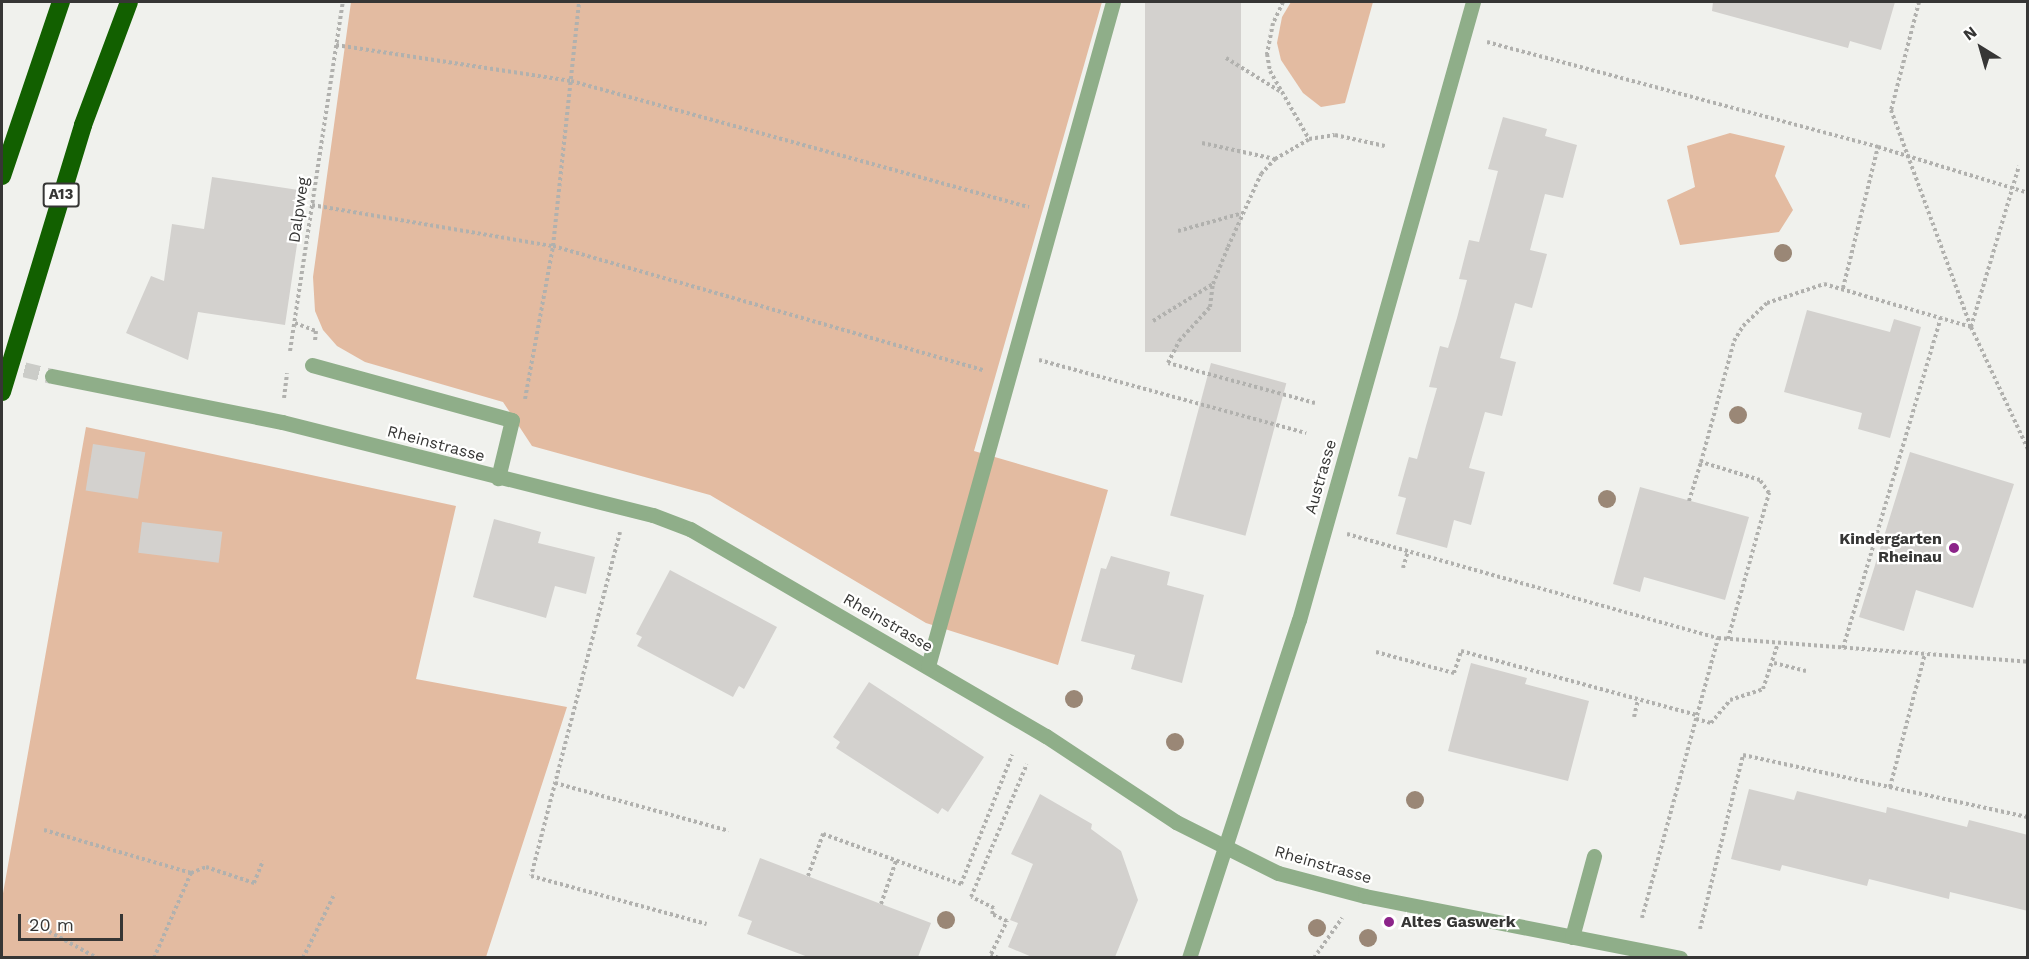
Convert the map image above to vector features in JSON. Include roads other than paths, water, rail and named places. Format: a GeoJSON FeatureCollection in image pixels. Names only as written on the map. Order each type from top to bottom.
{"type":"FeatureCollection","features":[{"type":"Feature","properties":{"kind":"highway"},"geometry":{"type":"LineString","coordinates":[[2,176],[61,2]]}},
{"type":"Feature","properties":{"kind":"highway","name":"A13"},"geometry":{"type":"LineString","coordinates":[[2,392],[83,125],[129,2]]}},
{"type":"Feature","properties":{"kind":"street"},"geometry":{"type":"LineString","coordinates":[[928,666],[1113,2]]}},
{"type":"Feature","properties":{"kind":"street","name":"Austrasse"},"geometry":{"type":"LineString","coordinates":[[1189,957],[1256,763],[1325,528],[1473,2]]}},
{"type":"Feature","properties":{"kind":"street"},"geometry":{"type":"LineString","coordinates":[[312,365],[512,420],[498,478]]}},
{"type":"Feature","properties":{"kind":"street","name":"Rheinstrasse"},"geometry":{"type":"LineString","coordinates":[[52,376],[282,422],[498,478],[627,507],[690,529],[1046,736],[1225,849],[1278,873],[1365,896],[1680,957]]}},
{"type":"Feature","properties":{"kind":"street"},"geometry":{"type":"LineString","coordinates":[[1572,936],[1594,856]]}},
{"type":"Feature","properties":{"kind":"tunnel"},"geometry":{"type":"LineString","coordinates":[[2,364],[52,376]]}},
{"type":"Feature","properties":{"kind":"place","name":"Kindergarten Rheinau"},"geometry":{"type":"Point","coordinates":[1954,548]}},
{"type":"Feature","properties":{"kind":"place","name":"Altes Gaswerk"},"geometry":{"type":"Point","coordinates":[1389,922]}}]}
